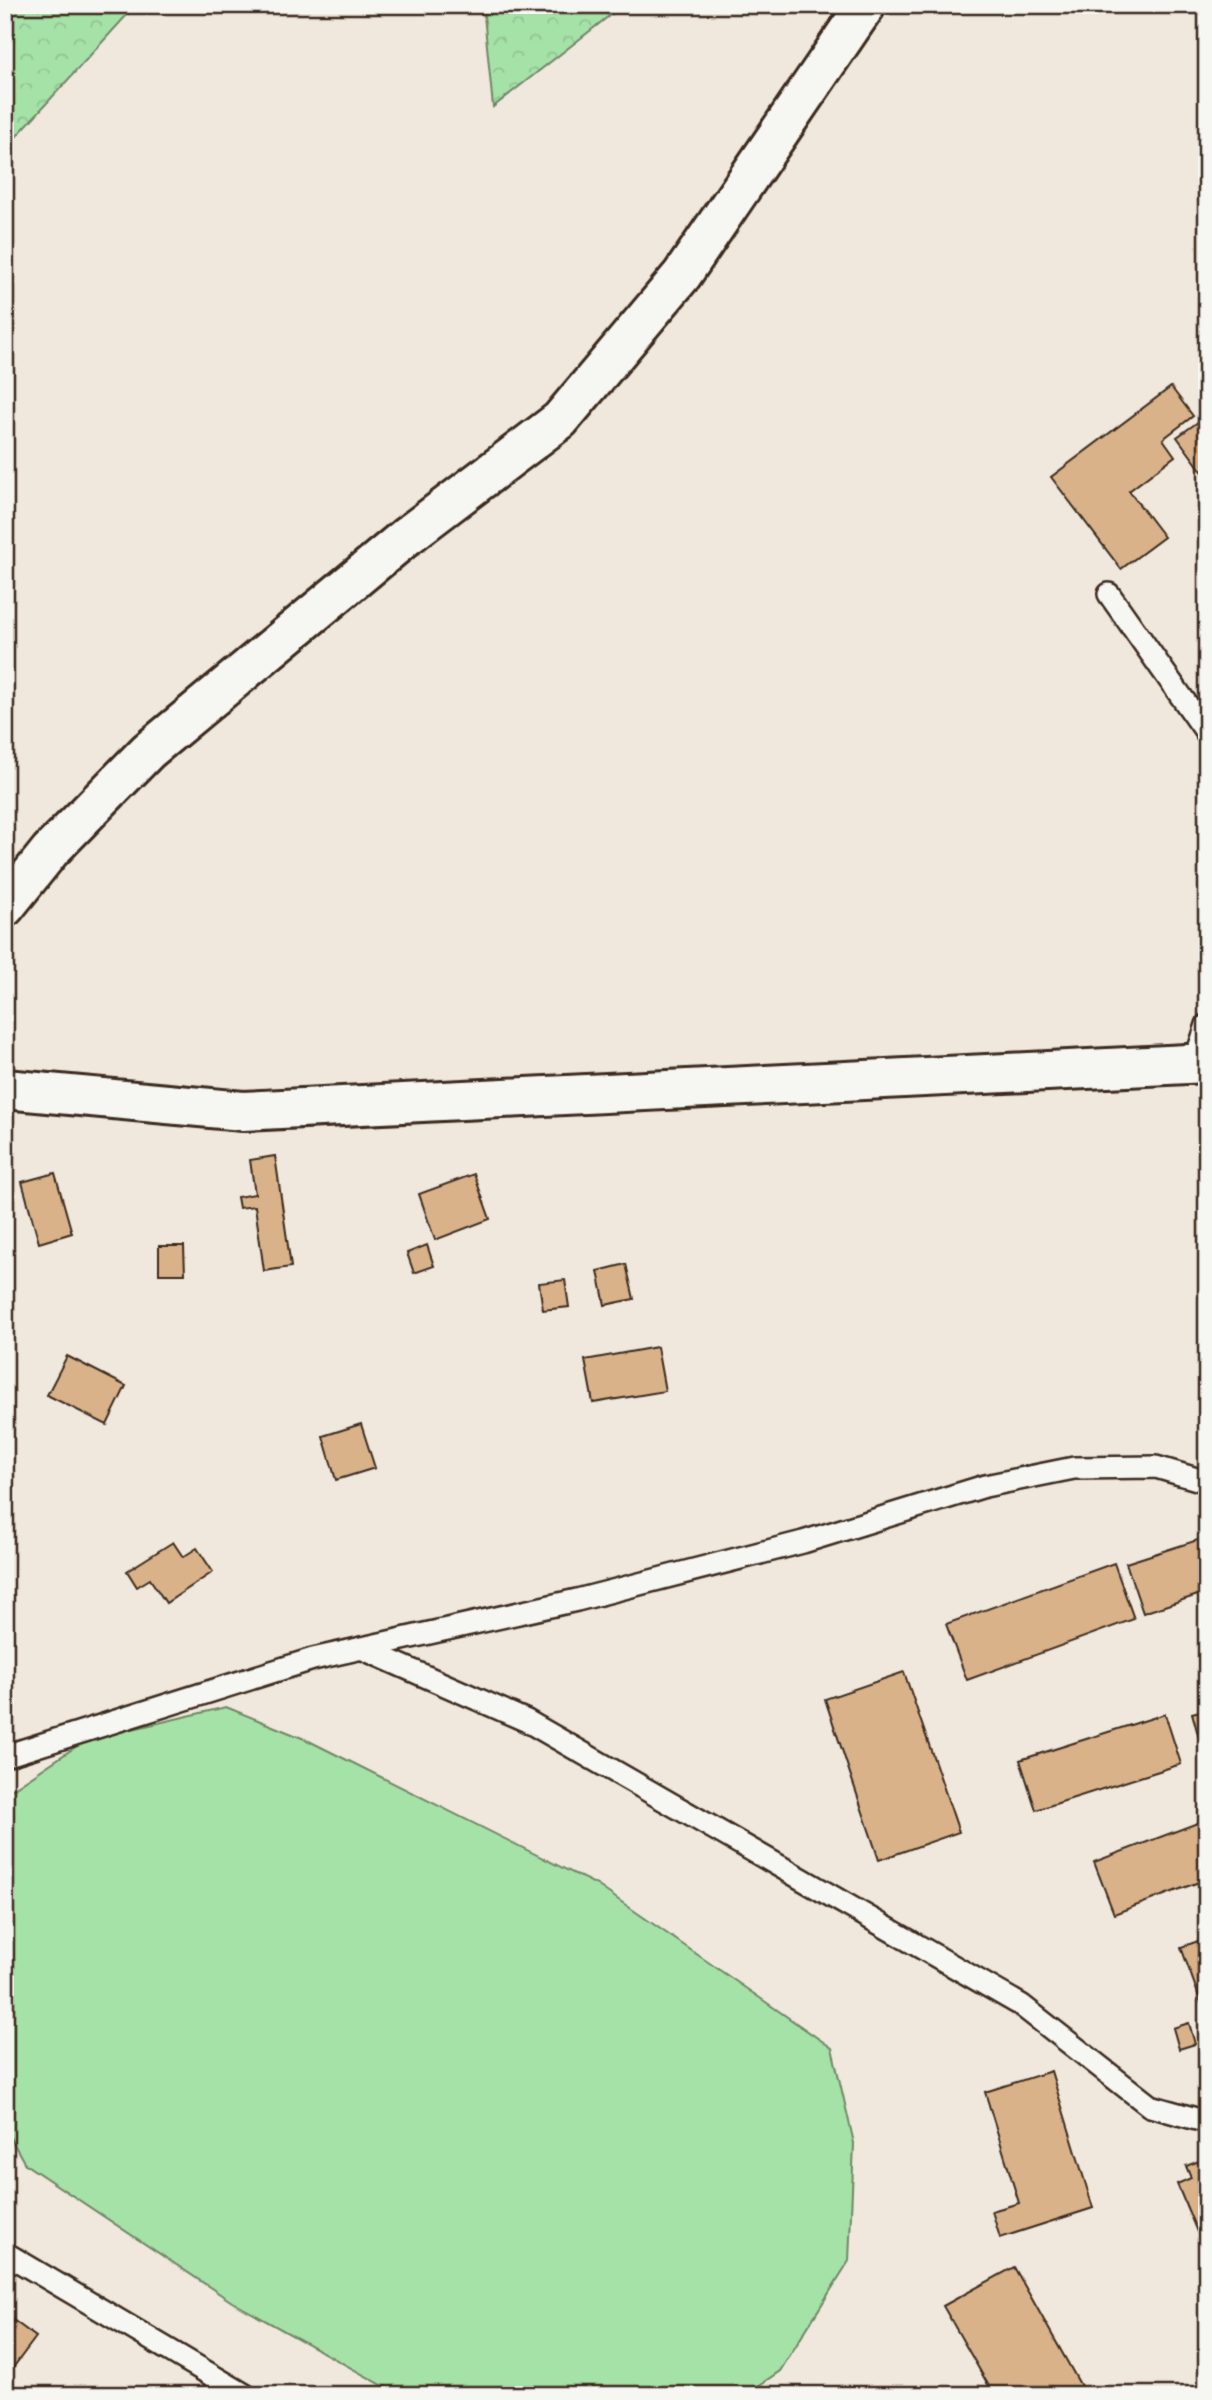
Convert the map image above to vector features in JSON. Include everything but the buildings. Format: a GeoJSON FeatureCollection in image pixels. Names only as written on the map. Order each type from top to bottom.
{"type":"FeatureCollection","features":[{"type":"Feature","properties":{"kind":"street"},"geometry":{"type":"LineString","coordinates":[[5,907],[50,851],[148,751],[407,536],[560,420],[681,275],[866,5]]}},
{"type":"Feature","properties":{"kind":"street"},"geometry":{"type":"LineString","coordinates":[[5,1089],[243,1111],[1200,1063]]}},
{"type":"Feature","properties":{"kind":"lane"},"geometry":{"type":"LineString","coordinates":[[1109,594],[1207,733]]}},
{"type":"Feature","properties":{"kind":"lane"},"geometry":{"type":"LineString","coordinates":[[1200,1063],[1207,1025]]}},
{"type":"Feature","properties":{"kind":"lane"},"geometry":{"type":"LineString","coordinates":[[5,1756],[313,1659],[578,1600],[803,1542],[985,1486],[1074,1468],[1156,1467],[1207,1482]]}},
{"type":"Feature","properties":{"kind":"lane"},"geometry":{"type":"LineString","coordinates":[[361,1648],[527,1721],[1021,2005],[1150,2106],[1207,2122]]}},
{"type":"Feature","properties":{"kind":"lane"},"geometry":{"type":"LineString","coordinates":[[5,2253],[246,2395]]}},
{"type":"Feature","properties":{"kind":"green space"},"geometry":{"type":"Polygon","coordinates":[[[5,5],[136,5],[5,149],[5,5]]]}},
{"type":"Feature","properties":{"kind":"green space"},"geometry":{"type":"Polygon","coordinates":[[[483,5],[623,5],[493,107],[483,5]]]}},
{"type":"Feature","properties":{"kind":"green space"},"geometry":{"type":"Polygon","coordinates":[[[226,1707],[307,1740],[597,1885],[832,2048],[854,2143],[849,2261],[780,2371],[745,2395],[400,2395],[232,2302],[25,2164],[5,2128],[5,1794],[86,1740],[226,1707]]]}}]}
